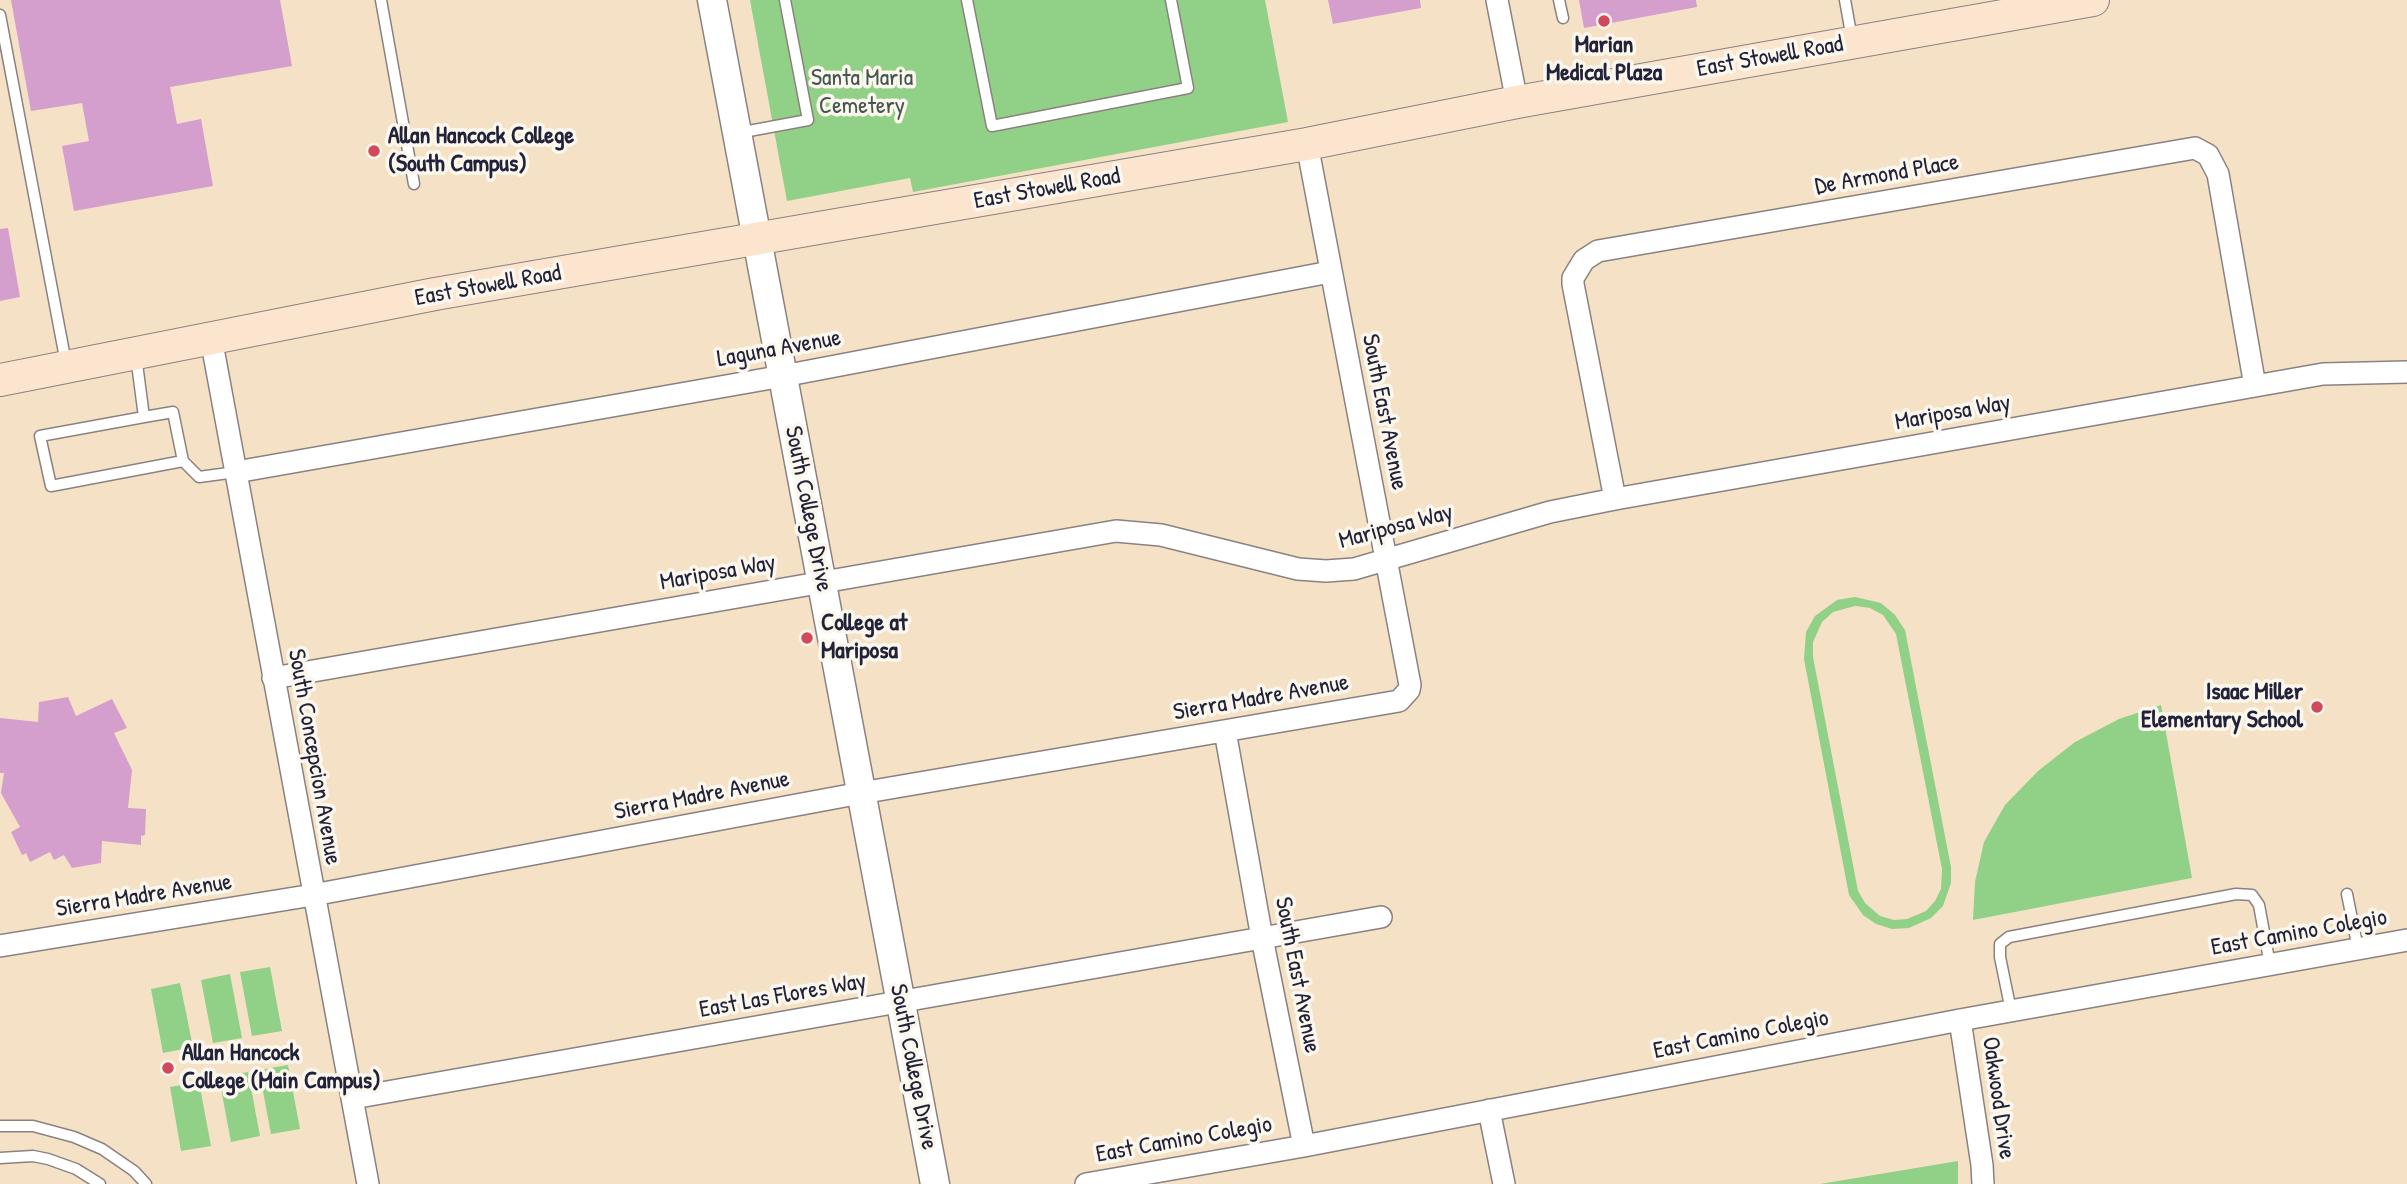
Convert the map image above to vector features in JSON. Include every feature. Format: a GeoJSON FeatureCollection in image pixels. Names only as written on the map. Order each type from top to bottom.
{"type":"FeatureCollection","features":[{"type":"Feature","properties":{"kind":"main road","name":"East Stowell Road"},"geometry":{"type":"LineString","coordinates":[[0,380],[435,294],[1307,144],[1517,102],[2087,1]]}},
{"type":"Feature","properties":{"kind":"street","name":"South College Drive"},"geometry":{"type":"LineString","coordinates":[[712,0],[935,1184]]}},
{"type":"Feature","properties":{"kind":"street"},"geometry":{"type":"LineString","coordinates":[[1497,0],[1517,102]]}},
{"type":"Feature","properties":{"kind":"street","name":"South East Avenue"},"geometry":{"type":"LineString","coordinates":[[1307,144],[1409,690]]}},
{"type":"Feature","properties":{"kind":"street","name":"De Armond Place"},"geometry":{"type":"LineString","coordinates":[[1615,499],[1573,284],[1573,278],[1584,260],[1598,251],[2194,148],[2208,155],[2218,174],[2255,386]]}},
{"type":"Feature","properties":{"kind":"street","name":"Laguna Avenue"},"geometry":{"type":"LineString","coordinates":[[236,472],[783,376],[1330,272]]}},
{"type":"Feature","properties":{"kind":"street","name":"South Concepcion Avenue"},"geometry":{"type":"LineString","coordinates":[[211,338],[368,1184]]}},
{"type":"Feature","properties":{"kind":"street","name":"Mariposa Way"},"geometry":{"type":"LineString","coordinates":[[273,678],[1116,531],[1161,535],[1298,569],[1354,569],[1550,512],[1615,499],[2323,374],[2407,372]]}},
{"type":"Feature","properties":{"kind":"street","name":"Sierra Madre Avenue"},"geometry":{"type":"LineString","coordinates":[[0,946],[313,895],[862,793],[1399,701],[1409,690]]}},
{"type":"Feature","properties":{"kind":"street","name":"South East Avenue"},"geometry":{"type":"LineString","coordinates":[[1225,731],[1262,938],[1304,1146]]}},
{"type":"Feature","properties":{"kind":"street","name":"East Las Flores Way"},"geometry":{"type":"LineString","coordinates":[[353,1098],[1381,917]]}},
{"type":"Feature","properties":{"kind":"street","name":"East Camino Colegio"},"geometry":{"type":"LineString","coordinates":[[1086,1184],[1304,1146],[1960,1020],[2407,940]]}},
{"type":"Feature","properties":{"kind":"street","name":"Oakwood Drive"},"geometry":{"type":"LineString","coordinates":[[1960,1020],[1983,1184]]}},
{"type":"Feature","properties":{"kind":"street"},"geometry":{"type":"LineString","coordinates":[[1489,1110],[1504,1184]]}},
{"type":"Feature","properties":{"kind":"lane"},"geometry":{"type":"LineString","coordinates":[[381,0],[414,184]]}},
{"type":"Feature","properties":{"kind":"lane"},"geometry":{"type":"LineString","coordinates":[[737,133],[808,120],[785,0]]}},
{"type":"Feature","properties":{"kind":"lane"},"geometry":{"type":"LineString","coordinates":[[968,0],[992,126],[1188,88],[1171,0]]}},
{"type":"Feature","properties":{"kind":"lane"},"geometry":{"type":"LineString","coordinates":[[1559,0],[1563,18]]}},
{"type":"Feature","properties":{"kind":"lane"},"geometry":{"type":"LineString","coordinates":[[1845,0],[1853,43]]}},
{"type":"Feature","properties":{"kind":"lane"},"geometry":{"type":"LineString","coordinates":[[0,15],[67,368]]}},
{"type":"Feature","properties":{"kind":"lane"},"geometry":{"type":"LineString","coordinates":[[136,353],[144,417]]}},
{"type":"Feature","properties":{"kind":"lane"},"geometry":{"type":"LineString","coordinates":[[183,461],[51,486],[40,436],[173,412],[183,461],[199,477],[236,472]]}},
{"type":"Feature","properties":{"kind":"lane"},"geometry":{"type":"LineString","coordinates":[[2011,1011],[2000,957],[2000,944],[2009,937],[2236,894],[2252,895],[2259,905],[2270,965]]}},
{"type":"Feature","properties":{"kind":"lane"},"geometry":{"type":"LineString","coordinates":[[2347,894],[2358,949]]}},
{"type":"Feature","properties":{"kind":"lane"},"geometry":{"type":"LineString","coordinates":[[0,1126],[33,1126],[74,1137],[102,1149],[134,1171],[146,1184]]}},
{"type":"Feature","properties":{"kind":"lane"},"geometry":{"type":"LineString","coordinates":[[0,1158],[33,1156],[48,1159],[76,1169],[100,1184]]}},
{"type":"Feature","properties":{"kind":"green space","name":"Santa Maria Cemetery"},"geometry":{"type":"Polygon","coordinates":[[[750,0],[1265,0],[1288,122],[913,192],[910,178],[787,201],[750,0]]]}},
{"type":"Feature","properties":{"kind":"green space"},"geometry":{"type":"Polygon","coordinates":[[[1855,597],[1881,603],[1895,615],[1905,630],[1951,867],[1951,883],[1943,906],[1931,918],[1909,928],[1892,929],[1876,924],[1863,915],[1849,895],[1804,659],[1806,632],[1815,616],[1837,600],[1855,597]],[[1855,606],[1833,612],[1822,622],[1813,642],[1813,657],[1858,891],[1865,903],[1880,916],[1894,920],[1907,919],[1926,911],[1935,901],[1941,889],[1942,869],[1896,634],[1883,615],[1870,608],[1855,606]]]}},
{"type":"Feature","properties":{"kind":"green space"},"geometry":{"type":"Polygon","coordinates":[[[2161,705],[2192,878],[1973,920],[1975,882],[1984,842],[2005,805],[2038,771],[2075,742],[2119,719],[2161,705]]]}},
{"type":"Feature","properties":{"kind":"green space"},"geometry":{"type":"Polygon","coordinates":[[[270,967],[282,1031],[252,1036],[240,972],[270,967]]]}},
{"type":"Feature","properties":{"kind":"green space"},"geometry":{"type":"Polygon","coordinates":[[[230,974],[242,1038],[213,1043],[201,980],[230,974]]]}},
{"type":"Feature","properties":{"kind":"green space"},"geometry":{"type":"Polygon","coordinates":[[[180,983],[193,1047],[163,1053],[151,989],[180,983]]]}},
{"type":"Feature","properties":{"kind":"green space"},"geometry":{"type":"Polygon","coordinates":[[[288,1065],[300,1129],[271,1134],[259,1070],[288,1065]]]}},
{"type":"Feature","properties":{"kind":"green space"},"geometry":{"type":"Polygon","coordinates":[[[248,1072],[260,1136],[231,1142],[219,1078],[248,1072]]]}},
{"type":"Feature","properties":{"kind":"green space"},"geometry":{"type":"Polygon","coordinates":[[[199,1082],[211,1146],[181,1151],[170,1087],[199,1082]]]}},
{"type":"Feature","properties":{"kind":"green space"},"geometry":{"type":"Polygon","coordinates":[[[1958,1161],[1958,1184],[1820,1184],[1958,1161]]]}},
{"type":"Feature","properties":{"kind":"building"},"geometry":{"type":"Polygon","coordinates":[[[11,0],[280,0],[292,66],[170,87],[177,124],[201,119],[213,186],[74,211],[62,146],[89,141],[82,103],[31,111],[11,0]]]}},
{"type":"Feature","properties":{"kind":"building"},"geometry":{"type":"Polygon","coordinates":[[[1328,0],[1420,0],[1421,8],[1333,24],[1328,0]]]}},
{"type":"Feature","properties":{"kind":"building","name":"Marian Medical Plaza"},"geometry":{"type":"Polygon","coordinates":[[[1579,0],[1696,0],[1697,7],[1584,28],[1579,0]]]}},
{"type":"Feature","properties":{"kind":"building"},"geometry":{"type":"Polygon","coordinates":[[[8,228],[20,297],[0,301],[0,229],[8,228]]]}},
{"type":"Feature","properties":{"kind":"building"},"geometry":{"type":"Polygon","coordinates":[[[68,697],[76,716],[112,699],[127,728],[114,733],[132,770],[128,808],[146,809],[145,835],[141,836],[141,845],[102,841],[101,863],[72,868],[64,855],[54,860],[50,852],[30,862],[26,853],[22,855],[11,832],[20,827],[1,793],[4,773],[0,773],[0,718],[38,722],[39,702],[68,697]]]}},
{"type":"Feature","properties":{"kind":"place","name":"Marian Medical Plaza"},"geometry":{"type":"Point","coordinates":[1604,21]}},
{"type":"Feature","properties":{"kind":"place","name":"Allan Hancock College (South Campus)"},"geometry":{"type":"Point","coordinates":[374,151]}},
{"type":"Feature","properties":{"kind":"place","name":"College at Mariposa"},"geometry":{"type":"Point","coordinates":[807,638]}},
{"type":"Feature","properties":{"kind":"place","name":"Isaac Miller Elementary School"},"geometry":{"type":"Point","coordinates":[2317,707]}},
{"type":"Feature","properties":{"kind":"place","name":"Allan Hancock College (Main Campus)"},"geometry":{"type":"Point","coordinates":[168,1068]}}]}
